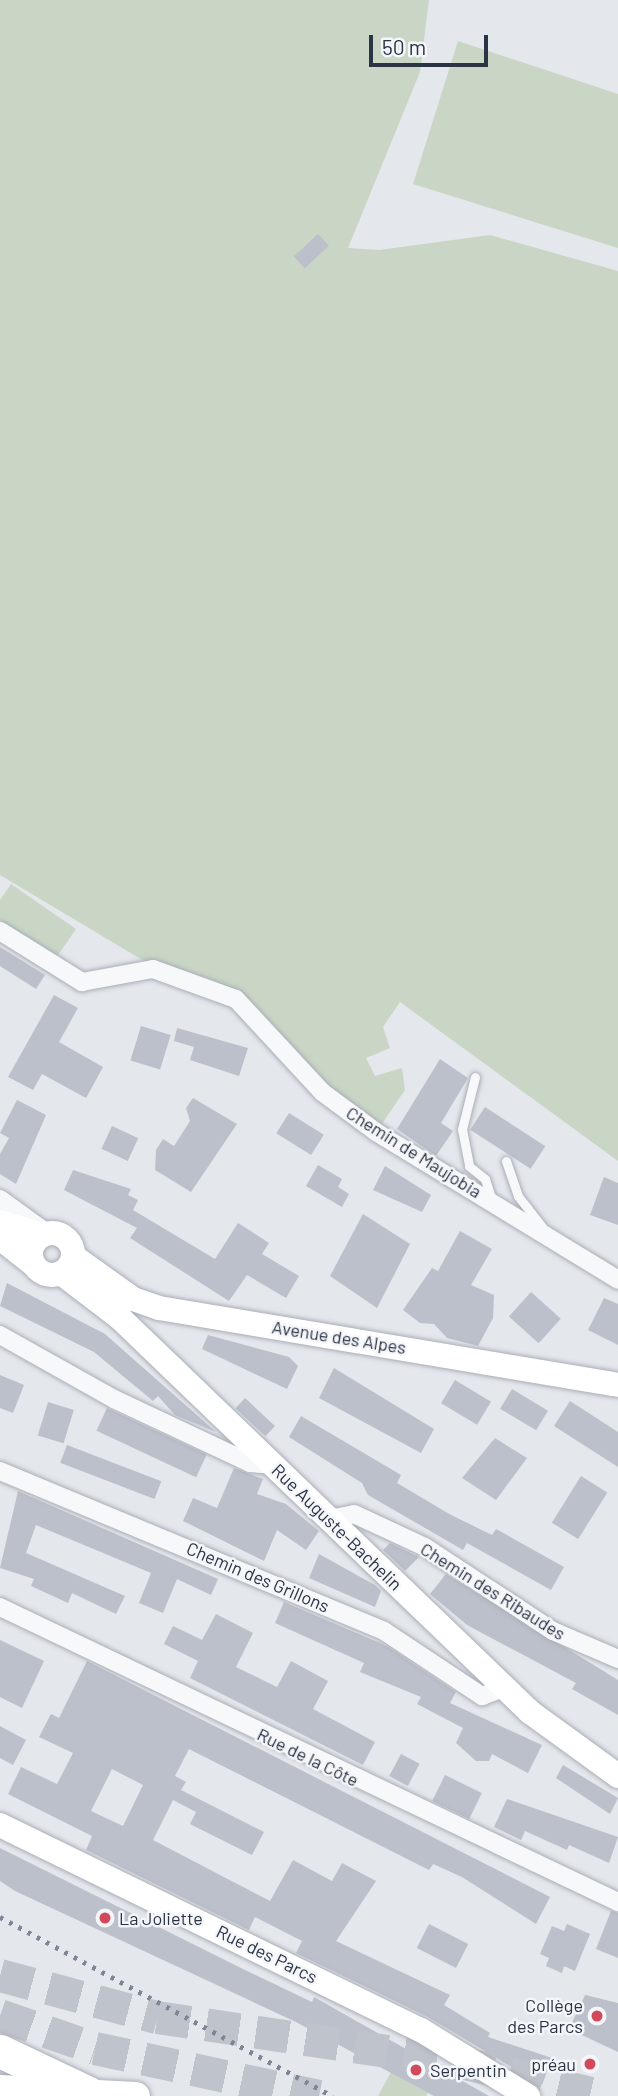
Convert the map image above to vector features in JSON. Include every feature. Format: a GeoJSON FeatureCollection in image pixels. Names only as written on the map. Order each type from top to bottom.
{"type":"FeatureCollection","features":[{"type":"Feature","properties":{"kind":"highway"},"geometry":{"type":"LineString","coordinates":[[0,2051],[89,2093]]}},
{"type":"Feature","properties":{"kind":"main road"},"geometry":{"type":"LineString","coordinates":[[0,1222],[66,1238],[67,1265],[48,1275],[0,1238]]}},
{"type":"Feature","properties":{"kind":"main road"},"geometry":{"type":"LineString","coordinates":[[33,1264],[32,1245],[44,1234]]}},
{"type":"Feature","properties":{"kind":"main road","name":"Avenue des Alpes"},"geometry":{"type":"LineString","coordinates":[[67,1265],[133,1299],[159,1308],[618,1385]]}},
{"type":"Feature","properties":{"kind":"main road","name":"Rue Auguste-Bachelin"},"geometry":{"type":"LineString","coordinates":[[67,1265],[504,1688],[618,1776]]}},
{"type":"Feature","properties":{"kind":"main road","name":"Rue des Parcs"},"geometry":{"type":"LineString","coordinates":[[0,1825],[402,2020],[528,2096]]}},
{"type":"Feature","properties":{"kind":"main road"},"geometry":{"type":"LineString","coordinates":[[0,2089],[136,2096]]}},
{"type":"Feature","properties":{"kind":"street","name":"Chemin de Maujobia"},"geometry":{"type":"LineString","coordinates":[[0,932],[82,982],[153,969],[236,999],[322,1092],[552,1243],[618,1280]]}},
{"type":"Feature","properties":{"kind":"street"},"geometry":{"type":"LineString","coordinates":[[0,1199],[44,1234]]}},
{"type":"Feature","properties":{"kind":"street"},"geometry":{"type":"LineString","coordinates":[[0,1335],[114,1399],[250,1463],[274,1465]]}},
{"type":"Feature","properties":{"kind":"street","name":"Chemin des Grillons"},"geometry":{"type":"LineString","coordinates":[[0,1471],[384,1630],[482,1696],[504,1688]]}},
{"type":"Feature","properties":{"kind":"street","name":"Chemin des Ribaudes"},"geometry":{"type":"LineString","coordinates":[[329,1519],[354,1514],[425,1547],[553,1631],[618,1659]]}},
{"type":"Feature","properties":{"kind":"street","name":"Rue de la Côte"},"geometry":{"type":"LineString","coordinates":[[0,1607],[618,1902]]}},
{"type":"Feature","properties":{"kind":"lane"},"geometry":{"type":"LineString","coordinates":[[475,1076],[462,1129],[469,1166],[485,1179],[492,1202]]}},
{"type":"Feature","properties":{"kind":"lane"},"geometry":{"type":"LineString","coordinates":[[506,1161],[518,1196],[552,1243]]}},
{"type":"Feature","properties":{"kind":"green space"},"geometry":{"type":"Polygon","coordinates":[[[0,0],[429,0],[420,72],[348,248],[379,250],[490,235],[618,271],[618,1161],[400,1002],[383,1027],[390,1048],[366,1058],[375,1076],[402,1068],[405,1090],[377,1131],[323,1090],[237,997],[154,967],[0,875],[0,0]]]}},
{"type":"Feature","properties":{"kind":"green space"},"geometry":{"type":"Polygon","coordinates":[[[458,41],[618,94],[618,248],[413,184],[458,41]]]}},
{"type":"Feature","properties":{"kind":"green space"},"geometry":{"type":"Polygon","coordinates":[[[11,884],[76,929],[56,958],[0,920],[0,900],[11,884]]]}},
{"type":"Feature","properties":{"kind":"green space"},"geometry":{"type":"Polygon","coordinates":[[[433,2070],[440,2073],[426,2096],[378,2096],[391,2072],[421,2089],[433,2070]]]}},
{"type":"Feature","properties":{"kind":"building"},"geometry":{"type":"Polygon","coordinates":[[[318,234],[329,246],[305,268],[294,257],[318,234]]]}},
{"type":"Feature","properties":{"kind":"building"},"geometry":{"type":"Polygon","coordinates":[[[0,947],[45,975],[36,989],[0,966],[0,947]]]}},
{"type":"Feature","properties":{"kind":"building"},"geometry":{"type":"Polygon","coordinates":[[[54,995],[78,1008],[59,1042],[103,1067],[86,1098],[42,1074],[33,1090],[8,1077],[54,995]]]}},
{"type":"Feature","properties":{"kind":"building"},"geometry":{"type":"Polygon","coordinates":[[[141,1026],[171,1035],[160,1069],[130,1060],[141,1026]]]}},
{"type":"Feature","properties":{"kind":"building"},"geometry":{"type":"Polygon","coordinates":[[[177,1028],[248,1048],[239,1076],[190,1060],[194,1047],[174,1041],[177,1028]]]}},
{"type":"Feature","properties":{"kind":"building"},"geometry":{"type":"Polygon","coordinates":[[[440,1059],[468,1078],[441,1123],[453,1131],[436,1156],[397,1129],[440,1059]]]}},
{"type":"Feature","properties":{"kind":"building"},"geometry":{"type":"Polygon","coordinates":[[[193,1098],[237,1124],[191,1192],[155,1170],[156,1150],[163,1139],[174,1146],[190,1121],[186,1108],[193,1098]]]}},
{"type":"Feature","properties":{"kind":"building"},"geometry":{"type":"Polygon","coordinates":[[[17,1100],[46,1115],[16,1184],[0,1174],[0,1154],[9,1138],[0,1133],[17,1100]]]}},
{"type":"Feature","properties":{"kind":"building"},"geometry":{"type":"Polygon","coordinates":[[[485,1107],[545,1146],[531,1169],[470,1130],[485,1107]]]}},
{"type":"Feature","properties":{"kind":"building"},"geometry":{"type":"Polygon","coordinates":[[[289,1113],[324,1135],[311,1155],[276,1133],[289,1113]]]}},
{"type":"Feature","properties":{"kind":"building"},"geometry":{"type":"Polygon","coordinates":[[[112,1126],[138,1138],[128,1161],[101,1149],[112,1126]]]}},
{"type":"Feature","properties":{"kind":"building"},"geometry":{"type":"Polygon","coordinates":[[[318,1165],[342,1179],[338,1187],[349,1194],[342,1207],[306,1186],[318,1165]]]}},
{"type":"Feature","properties":{"kind":"building"},"geometry":{"type":"Polygon","coordinates":[[[385,1166],[431,1195],[422,1212],[373,1190],[385,1166]]]}},
{"type":"Feature","properties":{"kind":"building"},"geometry":{"type":"Polygon","coordinates":[[[73,1170],[131,1189],[128,1195],[138,1200],[133,1210],[215,1259],[238,1223],[269,1243],[262,1254],[299,1276],[286,1298],[247,1275],[229,1301],[130,1238],[137,1228],[64,1190],[73,1170]]]}},
{"type":"Feature","properties":{"kind":"building"},"geometry":{"type":"Polygon","coordinates":[[[604,1177],[618,1183],[618,1225],[590,1215],[604,1177]]]}},
{"type":"Feature","properties":{"kind":"building"},"geometry":{"type":"Polygon","coordinates":[[[363,1214],[410,1244],[377,1308],[330,1276],[363,1214]]]}},
{"type":"Feature","properties":{"kind":"building"},"geometry":{"type":"Polygon","coordinates":[[[460,1231],[492,1249],[471,1285],[494,1295],[493,1318],[478,1346],[447,1338],[434,1324],[420,1323],[403,1310],[432,1268],[438,1271],[460,1231]]]}},
{"type":"Feature","properties":{"kind":"building"},"geometry":{"type":"Polygon","coordinates":[[[7,1283],[105,1334],[216,1432],[175,1415],[158,1396],[153,1401],[94,1352],[0,1306],[7,1283]]]}},
{"type":"Feature","properties":{"kind":"building"},"geometry":{"type":"Polygon","coordinates":[[[531,1292],[561,1319],[539,1343],[509,1317],[531,1292]]]}},
{"type":"Feature","properties":{"kind":"building"},"geometry":{"type":"Polygon","coordinates":[[[604,1298],[618,1304],[618,1345],[588,1330],[604,1298]]]}},
{"type":"Feature","properties":{"kind":"building"},"geometry":{"type":"Polygon","coordinates":[[[208,1335],[289,1357],[298,1366],[287,1389],[202,1349],[208,1335]]]}},
{"type":"Feature","properties":{"kind":"building"},"geometry":{"type":"Polygon","coordinates":[[[334,1368],[434,1429],[421,1453],[319,1398],[334,1368]]]}},
{"type":"Feature","properties":{"kind":"building"},"geometry":{"type":"Polygon","coordinates":[[[0,1375],[24,1385],[13,1413],[0,1408],[0,1375]]]}},
{"type":"Feature","properties":{"kind":"building"},"geometry":{"type":"Polygon","coordinates":[[[455,1380],[491,1402],[477,1425],[441,1403],[455,1380]]]}},
{"type":"Feature","properties":{"kind":"building"},"geometry":{"type":"Polygon","coordinates":[[[512,1389],[548,1411],[536,1430],[500,1409],[512,1389]]]}},
{"type":"Feature","properties":{"kind":"building"},"geometry":{"type":"Polygon","coordinates":[[[245,1398],[275,1426],[265,1436],[235,1408],[245,1398]]]}},
{"type":"Feature","properties":{"kind":"building"},"geometry":{"type":"Polygon","coordinates":[[[570,1401],[618,1432],[618,1467],[554,1426],[570,1401]]]}},
{"type":"Feature","properties":{"kind":"building"},"geometry":{"type":"Polygon","coordinates":[[[48,1402],[74,1410],[64,1443],[38,1435],[48,1402]]]}},
{"type":"Feature","properties":{"kind":"building"},"geometry":{"type":"Polygon","coordinates":[[[107,1408],[207,1454],[196,1477],[96,1431],[107,1408]]]}},
{"type":"Feature","properties":{"kind":"building"},"geometry":{"type":"Polygon","coordinates":[[[301,1416],[401,1475],[397,1483],[451,1515],[492,1535],[496,1529],[564,1567],[551,1590],[467,1543],[463,1550],[368,1495],[362,1483],[289,1437],[301,1416]]]}},
{"type":"Feature","properties":{"kind":"building"},"geometry":{"type":"Polygon","coordinates":[[[495,1438],[527,1458],[496,1500],[462,1478],[495,1438]]]}},
{"type":"Feature","properties":{"kind":"building"},"geometry":{"type":"Polygon","coordinates":[[[67,1445],[161,1481],[154,1499],[60,1463],[67,1445]]]}},
{"type":"Feature","properties":{"kind":"building"},"geometry":{"type":"Polygon","coordinates":[[[234,1468],[263,1479],[257,1494],[286,1504],[319,1531],[306,1550],[277,1530],[264,1561],[183,1521],[193,1498],[217,1508],[234,1468]]]}},
{"type":"Feature","properties":{"kind":"building"},"geometry":{"type":"Polygon","coordinates":[[[581,1476],[607,1492],[578,1539],[552,1523],[581,1476]]]}},
{"type":"Feature","properties":{"kind":"building"},"geometry":{"type":"Polygon","coordinates":[[[18,1491],[218,1579],[211,1595],[177,1579],[163,1613],[139,1603],[151,1573],[36,1525],[26,1553],[125,1596],[116,1614],[72,1593],[68,1603],[31,1586],[34,1579],[0,1568],[18,1491]]]}},
{"type":"Feature","properties":{"kind":"building"},"geometry":{"type":"Polygon","coordinates":[[[390,1543],[419,1557],[405,1571],[383,1550],[390,1543]]]}},
{"type":"Feature","properties":{"kind":"building"},"geometry":{"type":"Polygon","coordinates":[[[319,1554],[375,1585],[381,1591],[375,1607],[309,1578],[319,1554]]]}},
{"type":"Feature","properties":{"kind":"building"},"geometry":{"type":"Polygon","coordinates":[[[446,1574],[618,1680],[618,1715],[572,1689],[576,1683],[467,1625],[430,1594],[446,1574]]]}},
{"type":"Feature","properties":{"kind":"building"},"geometry":{"type":"Polygon","coordinates":[[[284,1602],[387,1646],[456,1692],[450,1703],[542,1745],[528,1773],[492,1754],[489,1761],[476,1761],[456,1743],[463,1728],[417,1704],[421,1697],[360,1672],[364,1663],[275,1623],[284,1602]]]}},
{"type":"Feature","properties":{"kind":"building"},"geometry":{"type":"Polygon","coordinates":[[[216,1614],[253,1633],[236,1667],[277,1687],[291,1661],[328,1681],[313,1709],[375,1742],[363,1765],[190,1678],[198,1661],[164,1644],[173,1626],[202,1640],[216,1614]]]}},
{"type":"Feature","properties":{"kind":"building"},"geometry":{"type":"Polygon","coordinates":[[[0,1640],[44,1661],[22,1708],[0,1697],[0,1640]]]}},
{"type":"Feature","properties":{"kind":"building"},"geometry":{"type":"Polygon","coordinates":[[[87,1661],[550,1897],[536,1924],[462,1877],[433,1864],[429,1870],[189,1749],[175,1776],[186,1782],[181,1790],[264,1832],[252,1855],[190,1824],[196,1812],[173,1800],[153,1840],[270,1901],[293,1860],[332,1881],[342,1863],[376,1881],[336,1941],[450,1995],[444,2005],[490,2033],[488,2037],[552,2058],[542,2085],[428,2017],[296,1953],[302,1941],[255,1917],[249,1930],[86,1850],[92,1836],[8,1794],[21,1767],[57,1784],[73,1753],[39,1737],[51,1714],[59,1718],[87,1661]],[[112,1769],[91,1811],[123,1826],[143,1785],[112,1769]]]}},
{"type":"Feature","properties":{"kind":"building"},"geometry":{"type":"Polygon","coordinates":[[[0,1726],[26,1740],[13,1765],[0,1758],[0,1726]]]}},
{"type":"Feature","properties":{"kind":"building"},"geometry":{"type":"Polygon","coordinates":[[[401,1754],[420,1764],[408,1786],[389,1776],[401,1754]]]}},
{"type":"Feature","properties":{"kind":"building"},"geometry":{"type":"Polygon","coordinates":[[[563,1765],[618,1798],[610,1814],[556,1778],[563,1765]]]}},
{"type":"Feature","properties":{"kind":"building"},"geometry":{"type":"Polygon","coordinates":[[[445,1775],[482,1793],[469,1819],[432,1801],[445,1775]]]}},
{"type":"Feature","properties":{"kind":"building"},"geometry":{"type":"Polygon","coordinates":[[[507,1799],[618,1837],[609,1863],[569,1845],[567,1850],[525,1831],[521,1840],[494,1827],[507,1799]]]}},
{"type":"Feature","properties":{"kind":"building"},"geometry":{"type":"Polygon","coordinates":[[[0,1848],[312,2002],[314,1997],[489,2096],[434,2096],[296,2022],[15,1891],[0,1881],[0,1848]]]}},
{"type":"Feature","properties":{"kind":"building"},"geometry":{"type":"Polygon","coordinates":[[[611,1911],[618,1913],[618,1958],[596,1949],[611,1911]]]}},
{"type":"Feature","properties":{"kind":"building"},"geometry":{"type":"Polygon","coordinates":[[[429,1924],[468,1944],[456,1968],[417,1948],[429,1924]]]}},
{"type":"Feature","properties":{"kind":"building"},"geometry":{"type":"Polygon","coordinates":[[[567,1924],[590,1934],[575,1971],[564,1966],[562,1973],[546,1966],[549,1958],[540,1954],[552,1926],[564,1931],[567,1924]]]}},
{"type":"Feature","properties":{"kind":"building","name":"Collège des Parcs"},"geometry":{"type":"Polygon","coordinates":[[[585,1995],[618,2003],[618,2052],[569,2029],[585,1995]]]}},
{"type":"Feature","properties":{"kind":"tunnel"},"geometry":{"type":"LineString","coordinates":[[0,1975],[157,2017],[461,2062],[604,2096]]}},
{"type":"Feature","properties":{"kind":"tunnel"},"geometry":{"type":"LineString","coordinates":[[0,2015],[95,2048],[319,2096]]}},
{"type":"Feature","properties":{"kind":"railway"},"geometry":{"type":"LineString","coordinates":[[0,1917],[333,2096]]}},
{"type":"Feature","properties":{"kind":"place","name":"La Joliette"},"geometry":{"type":"Point","coordinates":[105,1918]}},
{"type":"Feature","properties":{"kind":"place","name":"Collège des Parcs"},"geometry":{"type":"Point","coordinates":[597,2016]}},
{"type":"Feature","properties":{"kind":"place","name":"préau"},"geometry":{"type":"Point","coordinates":[590,2064]}},
{"type":"Feature","properties":{"kind":"place","name":"Serpentin"},"geometry":{"type":"Point","coordinates":[416,2070]}}]}
